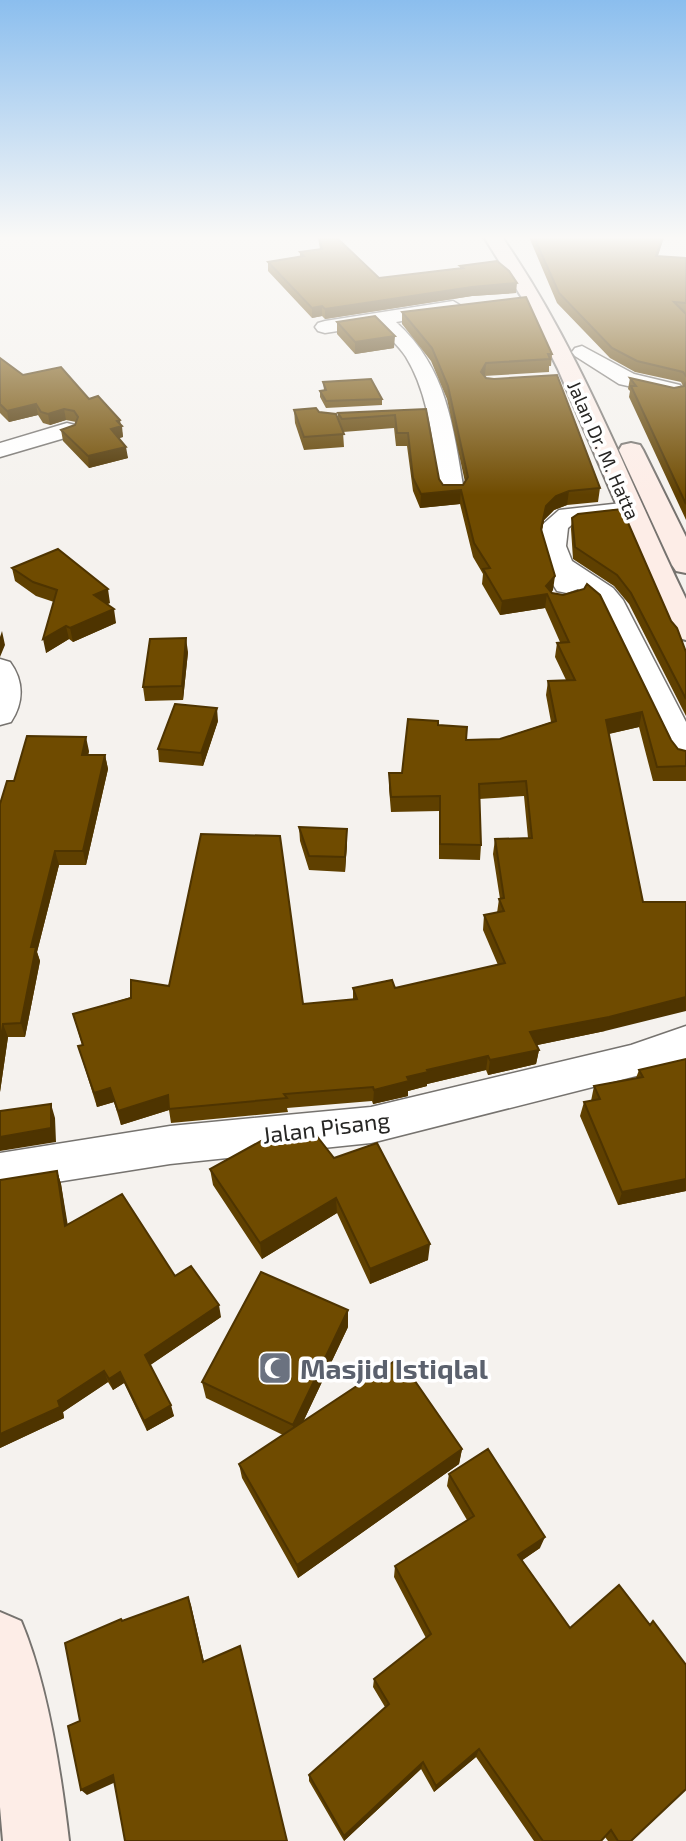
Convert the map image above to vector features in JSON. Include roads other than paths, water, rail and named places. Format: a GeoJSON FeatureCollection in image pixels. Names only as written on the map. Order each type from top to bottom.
{"type":"FeatureCollection","features":[{"type":"Feature","properties":{"kind":"main road","name":"Jalan Dr. M. Hatta"},"geometry":{"type":"LineString","coordinates":[[545,323],[604,441],[631,510],[686,631]]}},
{"type":"Feature","properties":{"kind":"main road","name":"Jalan Dr. M. Hatta"},"geometry":{"type":"LineString","coordinates":[[566,323],[686,565]]}},
{"type":"Feature","properties":{"kind":"main road"},"geometry":{"type":"LineString","coordinates":[[0,1642],[29,1774],[36,1841]]}},
{"type":"Feature","properties":{"kind":"street"},"geometry":{"type":"LineString","coordinates":[[325,327],[350,323]]}},
{"type":"Feature","properties":{"kind":"street"},"geometry":{"type":"LineString","coordinates":[[385,323],[408,345],[419,362],[437,412],[452,491]]}},
{"type":"Feature","properties":{"kind":"street"},"geometry":{"type":"LineString","coordinates":[[582,352],[627,379],[672,390]]}},
{"type":"Feature","properties":{"kind":"street"},"geometry":{"type":"LineString","coordinates":[[547,381],[573,379]]}},
{"type":"Feature","properties":{"kind":"street"},"geometry":{"type":"LineString","coordinates":[[411,413],[437,412]]}},
{"type":"Feature","properties":{"kind":"street"},"geometry":{"type":"LineString","coordinates":[[0,450],[67,430]]}},
{"type":"Feature","properties":{"kind":"street"},"geometry":{"type":"LineString","coordinates":[[560,600],[572,595],[556,563],[553,536],[555,525],[561,519],[582,513],[631,510]]}},
{"type":"Feature","properties":{"kind":"street"},"geometry":{"type":"LineString","coordinates":[[556,563],[603,594],[613,607],[651,689],[686,754]]}},
{"type":"Feature","properties":{"kind":"street"},"geometry":{"type":"LineString","coordinates":[[0,668],[7,682],[0,715]]}},
{"type":"Feature","properties":{"kind":"street","name":"Jalan Pisang"},"geometry":{"type":"LineString","coordinates":[[0,1172],[170,1145],[371,1125],[634,1061],[686,1042]]}},
{"type":"Feature","properties":{"kind":"place","name":"Masjid Istiqlal"},"geometry":{"type":"Point","coordinates":[275,1368]}}]}
